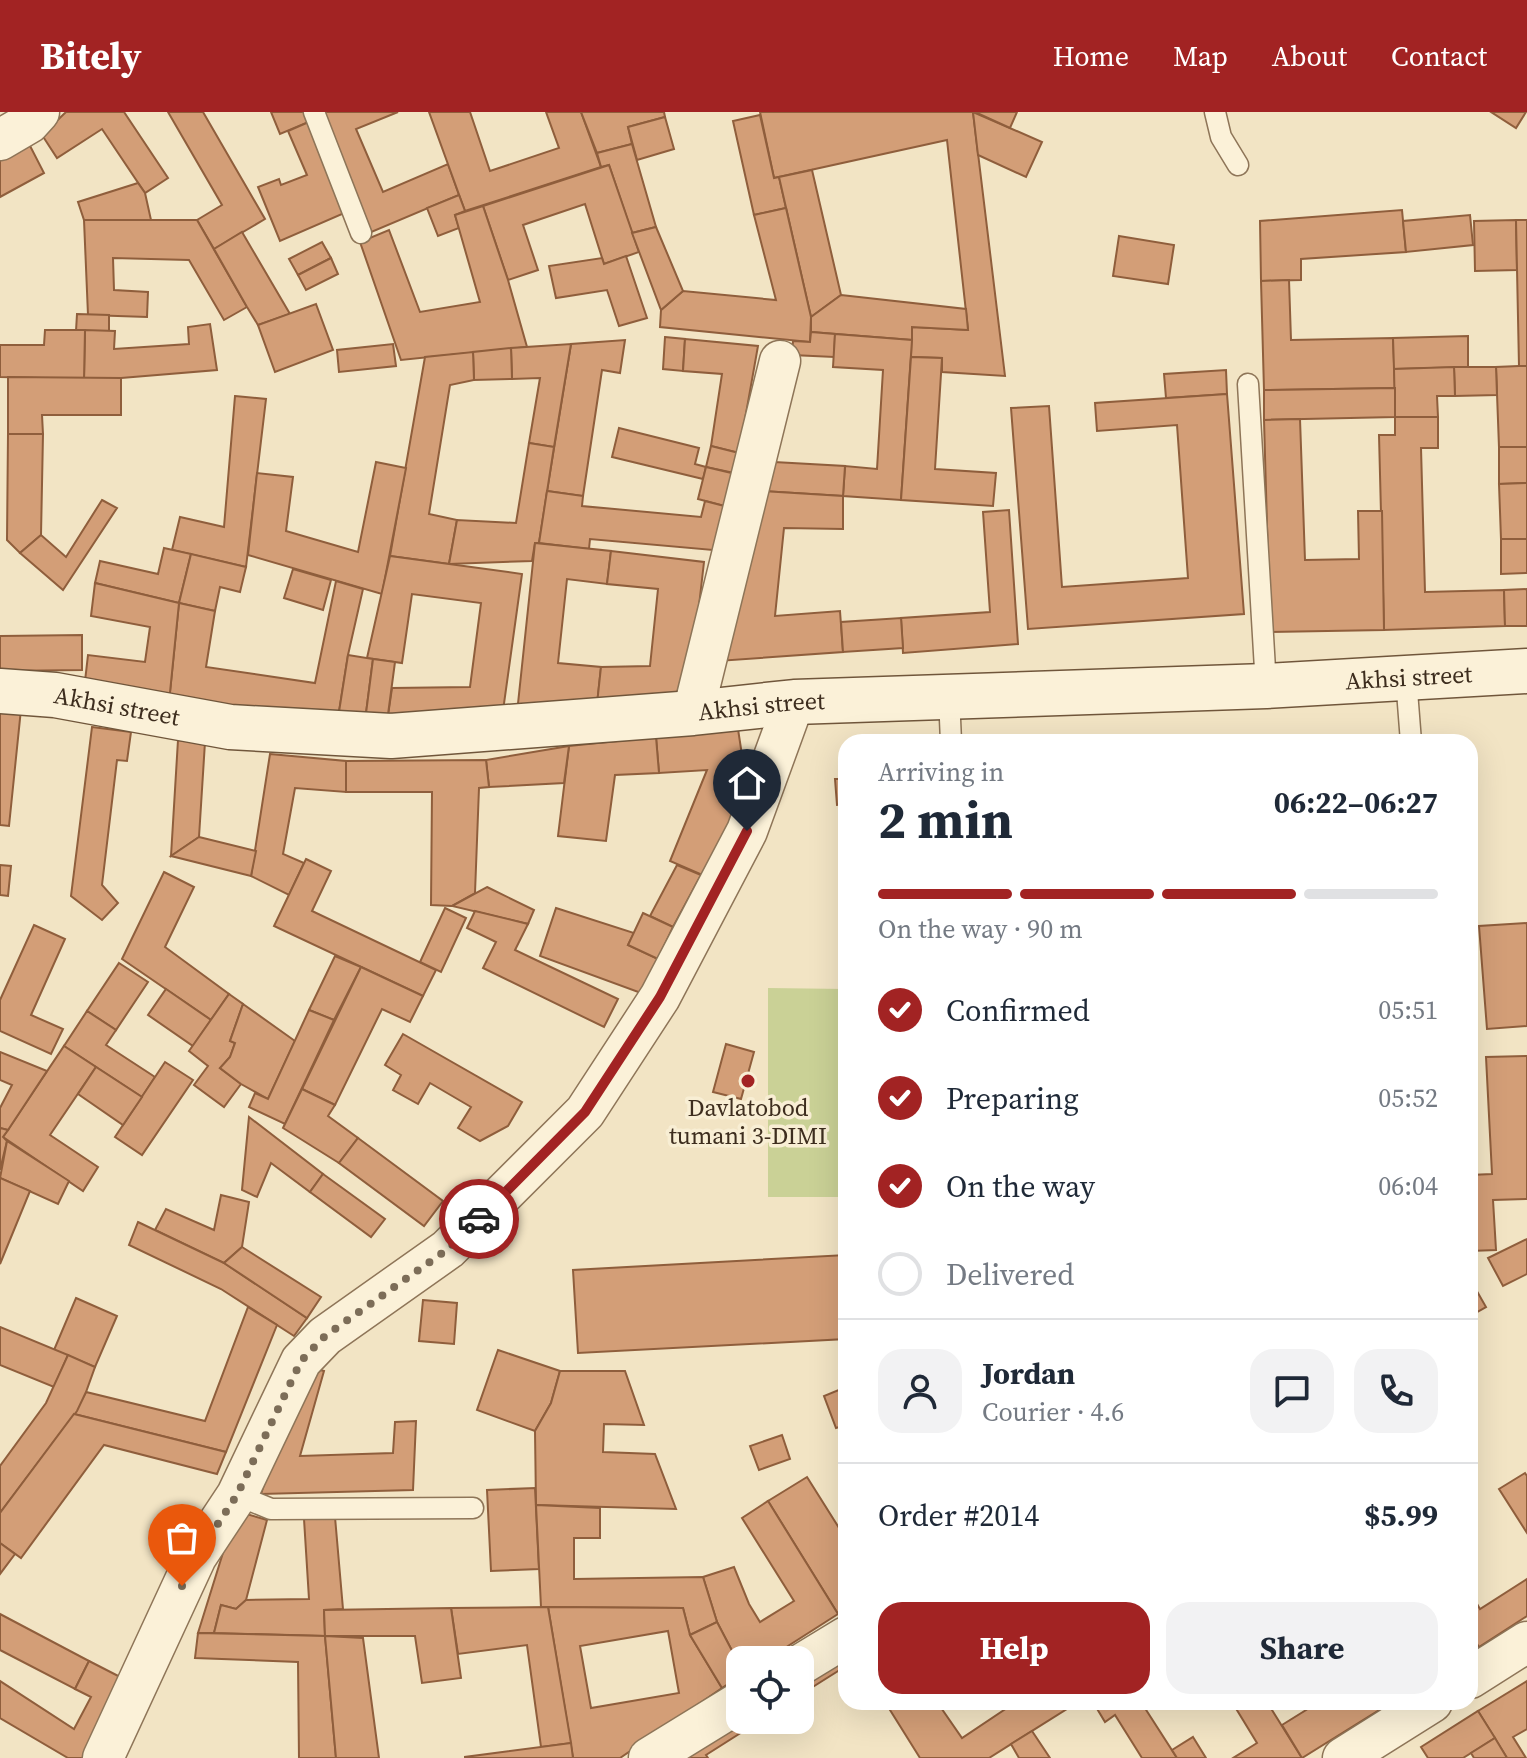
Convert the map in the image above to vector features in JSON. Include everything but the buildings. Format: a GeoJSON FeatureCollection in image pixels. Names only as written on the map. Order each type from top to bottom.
{"type":"FeatureCollection","features":[{"type":"Feature","properties":{"kind":"street"},"geometry":{"type":"LineString","coordinates":[[0,140],[29,123],[39,112]]}},
{"type":"Feature","properties":{"kind":"street"},"geometry":{"type":"LineString","coordinates":[[693,713],[780,361]]}},
{"type":"Feature","properties":{"kind":"street","name":"Akhsi street"},"geometry":{"type":"LineString","coordinates":[[0,691],[55,695],[230,727],[391,736],[693,713],[794,702],[1266,686],[1527,671]]}},
{"type":"Feature","properties":{"kind":"street"},"geometry":{"type":"LineString","coordinates":[[103,1758],[196,1557],[237,1495],[301,1361],[325,1336],[448,1249],[585,1112],[660,997],[747,831],[794,702]]}},
{"type":"Feature","properties":{"kind":"street"},"geometry":{"type":"LineString","coordinates":[[814,1656],[838,1642]]}},
{"type":"Feature","properties":{"kind":"street"},"geometry":{"type":"LineString","coordinates":[[1478,1673],[1527,1642]]}},
{"type":"Feature","properties":{"kind":"street"},"geometry":{"type":"LineString","coordinates":[[1343,1758],[1419,1710]]}},
{"type":"Feature","properties":{"kind":"street"},"geometry":{"type":"LineString","coordinates":[[649,1758],[726,1711]]}},
{"type":"Feature","properties":{"kind":"lane"},"geometry":{"type":"LineString","coordinates":[[314,112],[361,233]]}},
{"type":"Feature","properties":{"kind":"lane"},"geometry":{"type":"LineString","coordinates":[[1215,112],[1221,137],[1238,165]]}},
{"type":"Feature","properties":{"kind":"lane"},"geometry":{"type":"LineString","coordinates":[[1248,384],[1266,686]]}},
{"type":"Feature","properties":{"kind":"lane"},"geometry":{"type":"LineString","coordinates":[[1406,678],[1410,734]]}},
{"type":"Feature","properties":{"kind":"lane"},"geometry":{"type":"LineString","coordinates":[[949,696],[951,734]]}},
{"type":"Feature","properties":{"kind":"lane"},"geometry":{"type":"LineString","coordinates":[[237,1495],[271,1509],[473,1508]]}},
{"type":"Feature","properties":{"kind":"green space"},"geometry":{"type":"Polygon","coordinates":[[[768,988],[838,989],[838,1197],[768,1197],[768,988]]]}},
{"type":"Feature","properties":{"kind":"way so far"},"geometry":{"type":"LineString","coordinates":[[182,1586],[196,1557],[237,1495],[301,1361],[325,1336],[448,1249],[479,1219]]}},
{"type":"Feature","properties":{"kind":"place","name":"Davlatobod tumani 3-DIMI"},"geometry":{"type":"Point","coordinates":[748,1081]}},
{"type":"Feature","properties":{"kind":"route"},"geometry":{"type":"LineString","coordinates":[[479,1219],[585,1112],[660,997],[747,831]]}}]}
